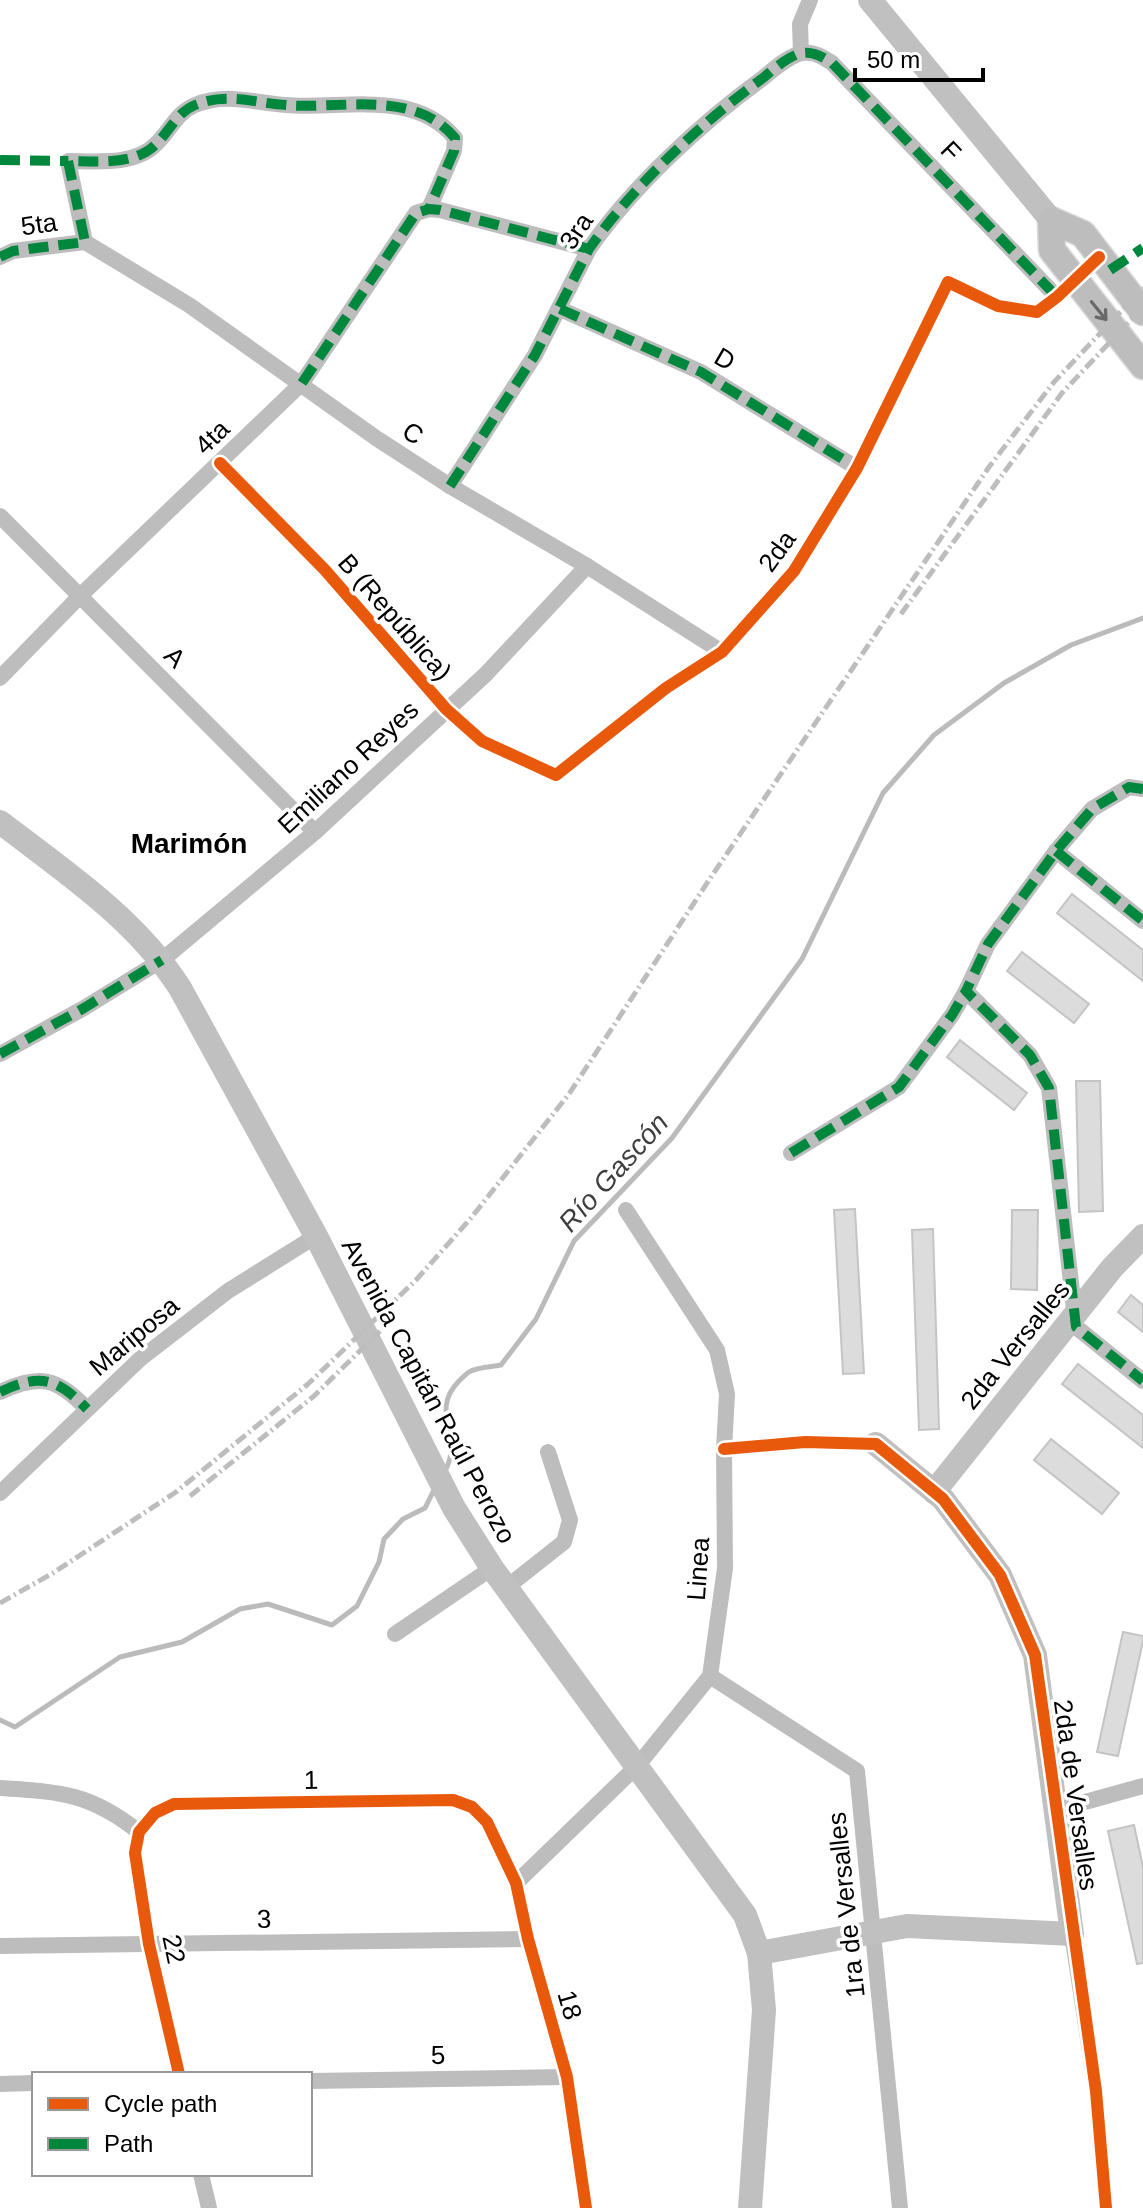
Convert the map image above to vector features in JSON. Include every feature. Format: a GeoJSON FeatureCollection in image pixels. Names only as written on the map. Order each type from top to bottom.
{"type":"FeatureCollection","features":[{"type":"Feature","properties":{"kind":"main road"},"geometry":{"type":"LineString","coordinates":[[870,0],[1051,220],[1083,234],[1143,312]]}},
{"type":"Feature","properties":{"kind":"main road"},"geometry":{"type":"LineString","coordinates":[[1051,220],[1052,250],[1066,289],[1143,366]]}},
{"type":"Feature","properties":{"kind":"main road","name":"Avenida Capitán Raúl Perozo"},"geometry":{"type":"LineString","coordinates":[[0,822],[106,903],[162,960],[316,1236],[454,1508],[500,1578],[745,1915],[759,1953],[764,2010],[750,2208]]}},
{"type":"Feature","properties":{"kind":"main road","name":"2da Versalles"},"geometry":{"type":"LineString","coordinates":[[934,1492],[1112,1268],[1143,1236]]}},
{"type":"Feature","properties":{"kind":"main road","name":"2da de Versalles"},"geometry":{"type":"LineString","coordinates":[[876,1444],[943,1499],[1000,1575],[1035,1655],[1072,1934]]}},
{"type":"Feature","properties":{"kind":"main road"},"geometry":{"type":"LineString","coordinates":[[759,1953],[907,1926],[1072,1934]]}},
{"type":"Feature","properties":{"kind":"street"},"geometry":{"type":"LineString","coordinates":[[801,53],[800,24],[810,0]]}},
{"type":"Feature","properties":{"kind":"street","name":"3ra"},"geometry":{"type":"LineString","coordinates":[[450,486],[535,355],[589,249],[657,171],[722,109],[787,59],[801,53]]}},
{"type":"Feature","properties":{"kind":"street","name":"F"},"geometry":{"type":"LineString","coordinates":[[801,53],[817,54],[832,63],[1066,289]]}},
{"type":"Feature","properties":{"kind":"street"},"geometry":{"type":"LineString","coordinates":[[85,242],[68,161],[120,160],[140,154],[155,146],[180,114],[194,105],[236,97],[285,105],[365,103],[397,107],[423,115],[447,129],[455,138],[454,151],[429,209],[589,249]]}},
{"type":"Feature","properties":{"kind":"street","name":"4ta"},"geometry":{"type":"LineString","coordinates":[[0,678],[81,595],[302,383],[408,222],[416,213],[429,209]]}},
{"type":"Feature","properties":{"kind":"street","name":"5ta"},"geometry":{"type":"LineString","coordinates":[[0,257],[13,251],[85,242]]}},
{"type":"Feature","properties":{"kind":"street","name":"C"},"geometry":{"type":"LineString","coordinates":[[85,242],[189,305],[376,438],[450,486],[587,566],[722,652]]}},
{"type":"Feature","properties":{"kind":"street"},"geometry":{"type":"LineString","coordinates":[[1066,289],[1099,257]]}},
{"type":"Feature","properties":{"kind":"street","name":"2da"},"geometry":{"type":"LineString","coordinates":[[556,775],[666,688],[722,652],[794,571],[857,468],[948,282],[998,306],[1037,312],[1066,289]]}},
{"type":"Feature","properties":{"kind":"street","name":"D"},"geometry":{"type":"LineString","coordinates":[[560,309],[701,372],[857,468]]}},
{"type":"Feature","properties":{"kind":"street","name":"B (República)"},"geometry":{"type":"LineString","coordinates":[[220,463],[325,570],[446,709],[482,741],[556,775]]}},
{"type":"Feature","properties":{"kind":"street","name":"A"},"geometry":{"type":"LineString","coordinates":[[0,516],[315,832]]}},
{"type":"Feature","properties":{"kind":"street","name":"Emiliano Reyes"},"geometry":{"type":"LineString","coordinates":[[0,1054],[162,960],[315,832],[486,674],[587,566]]}},
{"type":"Feature","properties":{"kind":"street"},"geometry":{"type":"LineString","coordinates":[[791,1153],[899,1087],[952,1015],[988,944],[1056,851],[1092,809],[1129,787],[1143,789]]}},
{"type":"Feature","properties":{"kind":"street"},"geometry":{"type":"LineString","coordinates":[[1056,851],[1143,921]]}},
{"type":"Feature","properties":{"kind":"street"},"geometry":{"type":"LineString","coordinates":[[966,991],[1030,1055],[1049,1088],[1076,1327],[1143,1381]]}},
{"type":"Feature","properties":{"kind":"street","name":"Linea"},"geometry":{"type":"LineString","coordinates":[[626,1210],[717,1350],[727,1394],[725,1568],[710,1676]]}},
{"type":"Feature","properties":{"kind":"street","name":"Mariposa"},"geometry":{"type":"LineString","coordinates":[[0,1493],[140,1359],[228,1291],[316,1236]]}},
{"type":"Feature","properties":{"kind":"street"},"geometry":{"type":"LineString","coordinates":[[0,1392],[19,1382],[48,1379],[73,1394],[87,1409]]}},
{"type":"Feature","properties":{"kind":"street"},"geometry":{"type":"LineString","coordinates":[[724,1449],[805,1442],[876,1444]]}},
{"type":"Feature","properties":{"kind":"street"},"geometry":{"type":"LineString","coordinates":[[395,1634],[564,1542],[570,1520],[548,1452]]}},
{"type":"Feature","properties":{"kind":"street"},"geometry":{"type":"LineString","coordinates":[[516,1883],[638,1765],[710,1676]]}},
{"type":"Feature","properties":{"kind":"street","name":"1ra de Versalles"},"geometry":{"type":"LineString","coordinates":[[710,1676],[857,1771],[900,2208]]}},
{"type":"Feature","properties":{"kind":"street"},"geometry":{"type":"LineString","coordinates":[[1056,1810],[1143,1786]]}},
{"type":"Feature","properties":{"kind":"street"},"geometry":{"type":"LineString","coordinates":[[0,1788],[46,1791],[91,1800],[118,1815],[139,1832]]}},
{"type":"Feature","properties":{"kind":"street","name":"1"},"geometry":{"type":"LineString","coordinates":[[139,1832],[155,1813],[174,1804],[453,1800],[472,1807],[487,1822]]}},
{"type":"Feature","properties":{"kind":"street","name":"18"},"geometry":{"type":"LineString","coordinates":[[487,1822],[516,1883],[528,1939],[567,2077],[586,2208]]}},
{"type":"Feature","properties":{"kind":"street","name":"22"},"geometry":{"type":"LineString","coordinates":[[139,1832],[135,1853],[149,1944],[179,2072]]}},
{"type":"Feature","properties":{"kind":"street","name":"2da de Versalles"},"geometry":{"type":"LineString","coordinates":[[1072,1934],[1096,2091],[1106,2208]]}},
{"type":"Feature","properties":{"kind":"street","name":"3"},"geometry":{"type":"LineString","coordinates":[[0,1946],[528,1939]]}},
{"type":"Feature","properties":{"kind":"street","name":"5"},"geometry":{"type":"LineString","coordinates":[[312,2081],[567,2077]]}},
{"type":"Feature","properties":{"kind":"street"},"geometry":{"type":"LineString","coordinates":[[0,2084],[32,2083]]}},
{"type":"Feature","properties":{"kind":"street"},"geometry":{"type":"LineString","coordinates":[[201,2176],[209,2208]]}},
{"type":"Feature","properties":{"kind":"building"},"geometry":{"type":"Polygon","coordinates":[[[1072,894],[1143,950],[1143,981],[1057,913],[1072,894]]]}},
{"type":"Feature","properties":{"kind":"building"},"geometry":{"type":"Polygon","coordinates":[[[1022,952],[1089,1004],[1074,1023],[1007,971],[1022,952]]]}},
{"type":"Feature","properties":{"kind":"building"},"geometry":{"type":"Polygon","coordinates":[[[960,1040],[1027,1093],[1014,1110],[947,1057],[960,1040]]]}},
{"type":"Feature","properties":{"kind":"building"},"geometry":{"type":"Polygon","coordinates":[[[1076,1081],[1100,1081],[1103,1211],[1079,1212],[1076,1081]]]}},
{"type":"Feature","properties":{"kind":"building"},"geometry":{"type":"Polygon","coordinates":[[[855,1209],[864,1373],[843,1374],[834,1210],[855,1209]]]}},
{"type":"Feature","properties":{"kind":"building"},"geometry":{"type":"Polygon","coordinates":[[[1012,1210],[1038,1210],[1037,1290],[1011,1289],[1012,1210]]]}},
{"type":"Feature","properties":{"kind":"building"},"geometry":{"type":"Polygon","coordinates":[[[933,1229],[939,1429],[919,1430],[912,1230],[933,1229]]]}},
{"type":"Feature","properties":{"kind":"building"},"geometry":{"type":"Polygon","coordinates":[[[1131,1295],[1143,1305],[1143,1332],[1118,1312],[1131,1295]]]}},
{"type":"Feature","properties":{"kind":"building"},"geometry":{"type":"Polygon","coordinates":[[[1078,1364],[1143,1415],[1143,1448],[1062,1384],[1078,1364]]]}},
{"type":"Feature","properties":{"kind":"building"},"geometry":{"type":"Polygon","coordinates":[[[1051,1439],[1119,1493],[1102,1514],[1034,1460],[1051,1439]]]}},
{"type":"Feature","properties":{"kind":"building"},"geometry":{"type":"Polygon","coordinates":[[[1123,1632],[1143,1636],[1143,1641],[1118,1756],[1097,1752],[1123,1632]]]}},
{"type":"Feature","properties":{"kind":"building"},"geometry":{"type":"Polygon","coordinates":[[[1134,1825],[1143,1867],[1143,1963],[1137,1964],[1108,1831],[1134,1825]]]}},
{"type":"Feature","properties":{"kind":"waterway","name":"Río Gascón"},"geometry":{"type":"LineString","coordinates":[[445,1471],[451,1446],[446,1414],[450,1393],[468,1372],[501,1365],[536,1319],[574,1241],[672,1138],[802,959],[883,793],[934,735],[1004,683],[1071,645],[1143,618]]}},
{"type":"Feature","properties":{"kind":"waterway","name":"Río Gascón"},"geometry":{"type":"LineString","coordinates":[[0,1720],[15,1727],[120,1657],[182,1642],[240,1609],[268,1604],[332,1625],[357,1606],[379,1562],[384,1539],[403,1519],[425,1508],[434,1490]]}},
{"type":"Feature","properties":{"kind":"railway"},"geometry":{"type":"LineString","coordinates":[[0,1603],[53,1573],[176,1492],[308,1384],[416,1280],[471,1218],[569,1094],[709,880],[989,467],[1054,382],[1143,288]]}},
{"type":"Feature","properties":{"kind":"railway"},"geometry":{"type":"LineString","coordinates":[[901,614],[1062,393],[1143,307]]}},
{"type":"Feature","properties":{"kind":"railway"},"geometry":{"type":"LineString","coordinates":[[190,1496],[314,1396],[380,1331]]}},
{"type":"Feature","properties":{"kind":"marked path"},"geometry":{"type":"LineString","coordinates":[[450,486],[535,355],[589,249],[607,225],[647,179],[692,135],[775,68],[798,54],[812,53],[832,63],[1057,297]]}},
{"type":"Feature","properties":{"kind":"marked path"},"geometry":{"type":"LineString","coordinates":[[0,257],[13,251],[85,242],[68,161],[114,161],[137,156],[156,144],[188,108],[218,99],[307,106],[375,105],[419,112],[438,122],[455,138],[454,151],[429,209]]}},
{"type":"Feature","properties":{"kind":"marked path"},"geometry":{"type":"LineString","coordinates":[[0,160],[68,161]]}},
{"type":"Feature","properties":{"kind":"marked path"},"geometry":{"type":"LineString","coordinates":[[302,383],[416,213],[440,210],[589,249]]}},
{"type":"Feature","properties":{"kind":"marked path"},"geometry":{"type":"LineString","coordinates":[[1110,270],[1143,248]]}},
{"type":"Feature","properties":{"kind":"marked path"},"geometry":{"type":"LineString","coordinates":[[560,309],[701,372],[857,468]]}},
{"type":"Feature","properties":{"kind":"marked path"},"geometry":{"type":"LineString","coordinates":[[1143,789],[1129,787],[1092,809],[1056,851],[988,944],[966,991],[1030,1055],[1049,1088],[1076,1327],[1143,1381]]}},
{"type":"Feature","properties":{"kind":"marked path"},"geometry":{"type":"LineString","coordinates":[[1056,851],[1143,921]]}},
{"type":"Feature","properties":{"kind":"marked path"},"geometry":{"type":"LineString","coordinates":[[0,1054],[162,960]]}},
{"type":"Feature","properties":{"kind":"marked path"},"geometry":{"type":"LineString","coordinates":[[791,1153],[899,1087],[966,991]]}},
{"type":"Feature","properties":{"kind":"marked path"},"geometry":{"type":"LineString","coordinates":[[0,1392],[26,1382],[47,1382],[66,1391],[87,1409]]}},
{"type":"Feature","properties":{"kind":"cycle path"},"geometry":{"type":"LineString","coordinates":[[220,463],[325,570],[446,709],[482,741],[556,775],[666,688],[722,652],[794,571],[857,468],[948,282],[998,306],[1037,312],[1099,257]]}},
{"type":"Feature","properties":{"kind":"cycle path"},"geometry":{"type":"LineString","coordinates":[[724,1449],[805,1442],[876,1444],[943,1499],[1000,1575],[1035,1655],[1096,2091],[1106,2208]]}},
{"type":"Feature","properties":{"kind":"cycle path"},"geometry":{"type":"LineString","coordinates":[[179,2072],[149,1944],[135,1853],[139,1832],[155,1813],[174,1804],[453,1800],[472,1807],[487,1822],[516,1883],[528,1939],[567,2077],[586,2208]]}},
{"type":"Feature","properties":{"kind":"district","name":"Marimón"},"geometry":{"type":"Point","coordinates":[189,843]}}]}
